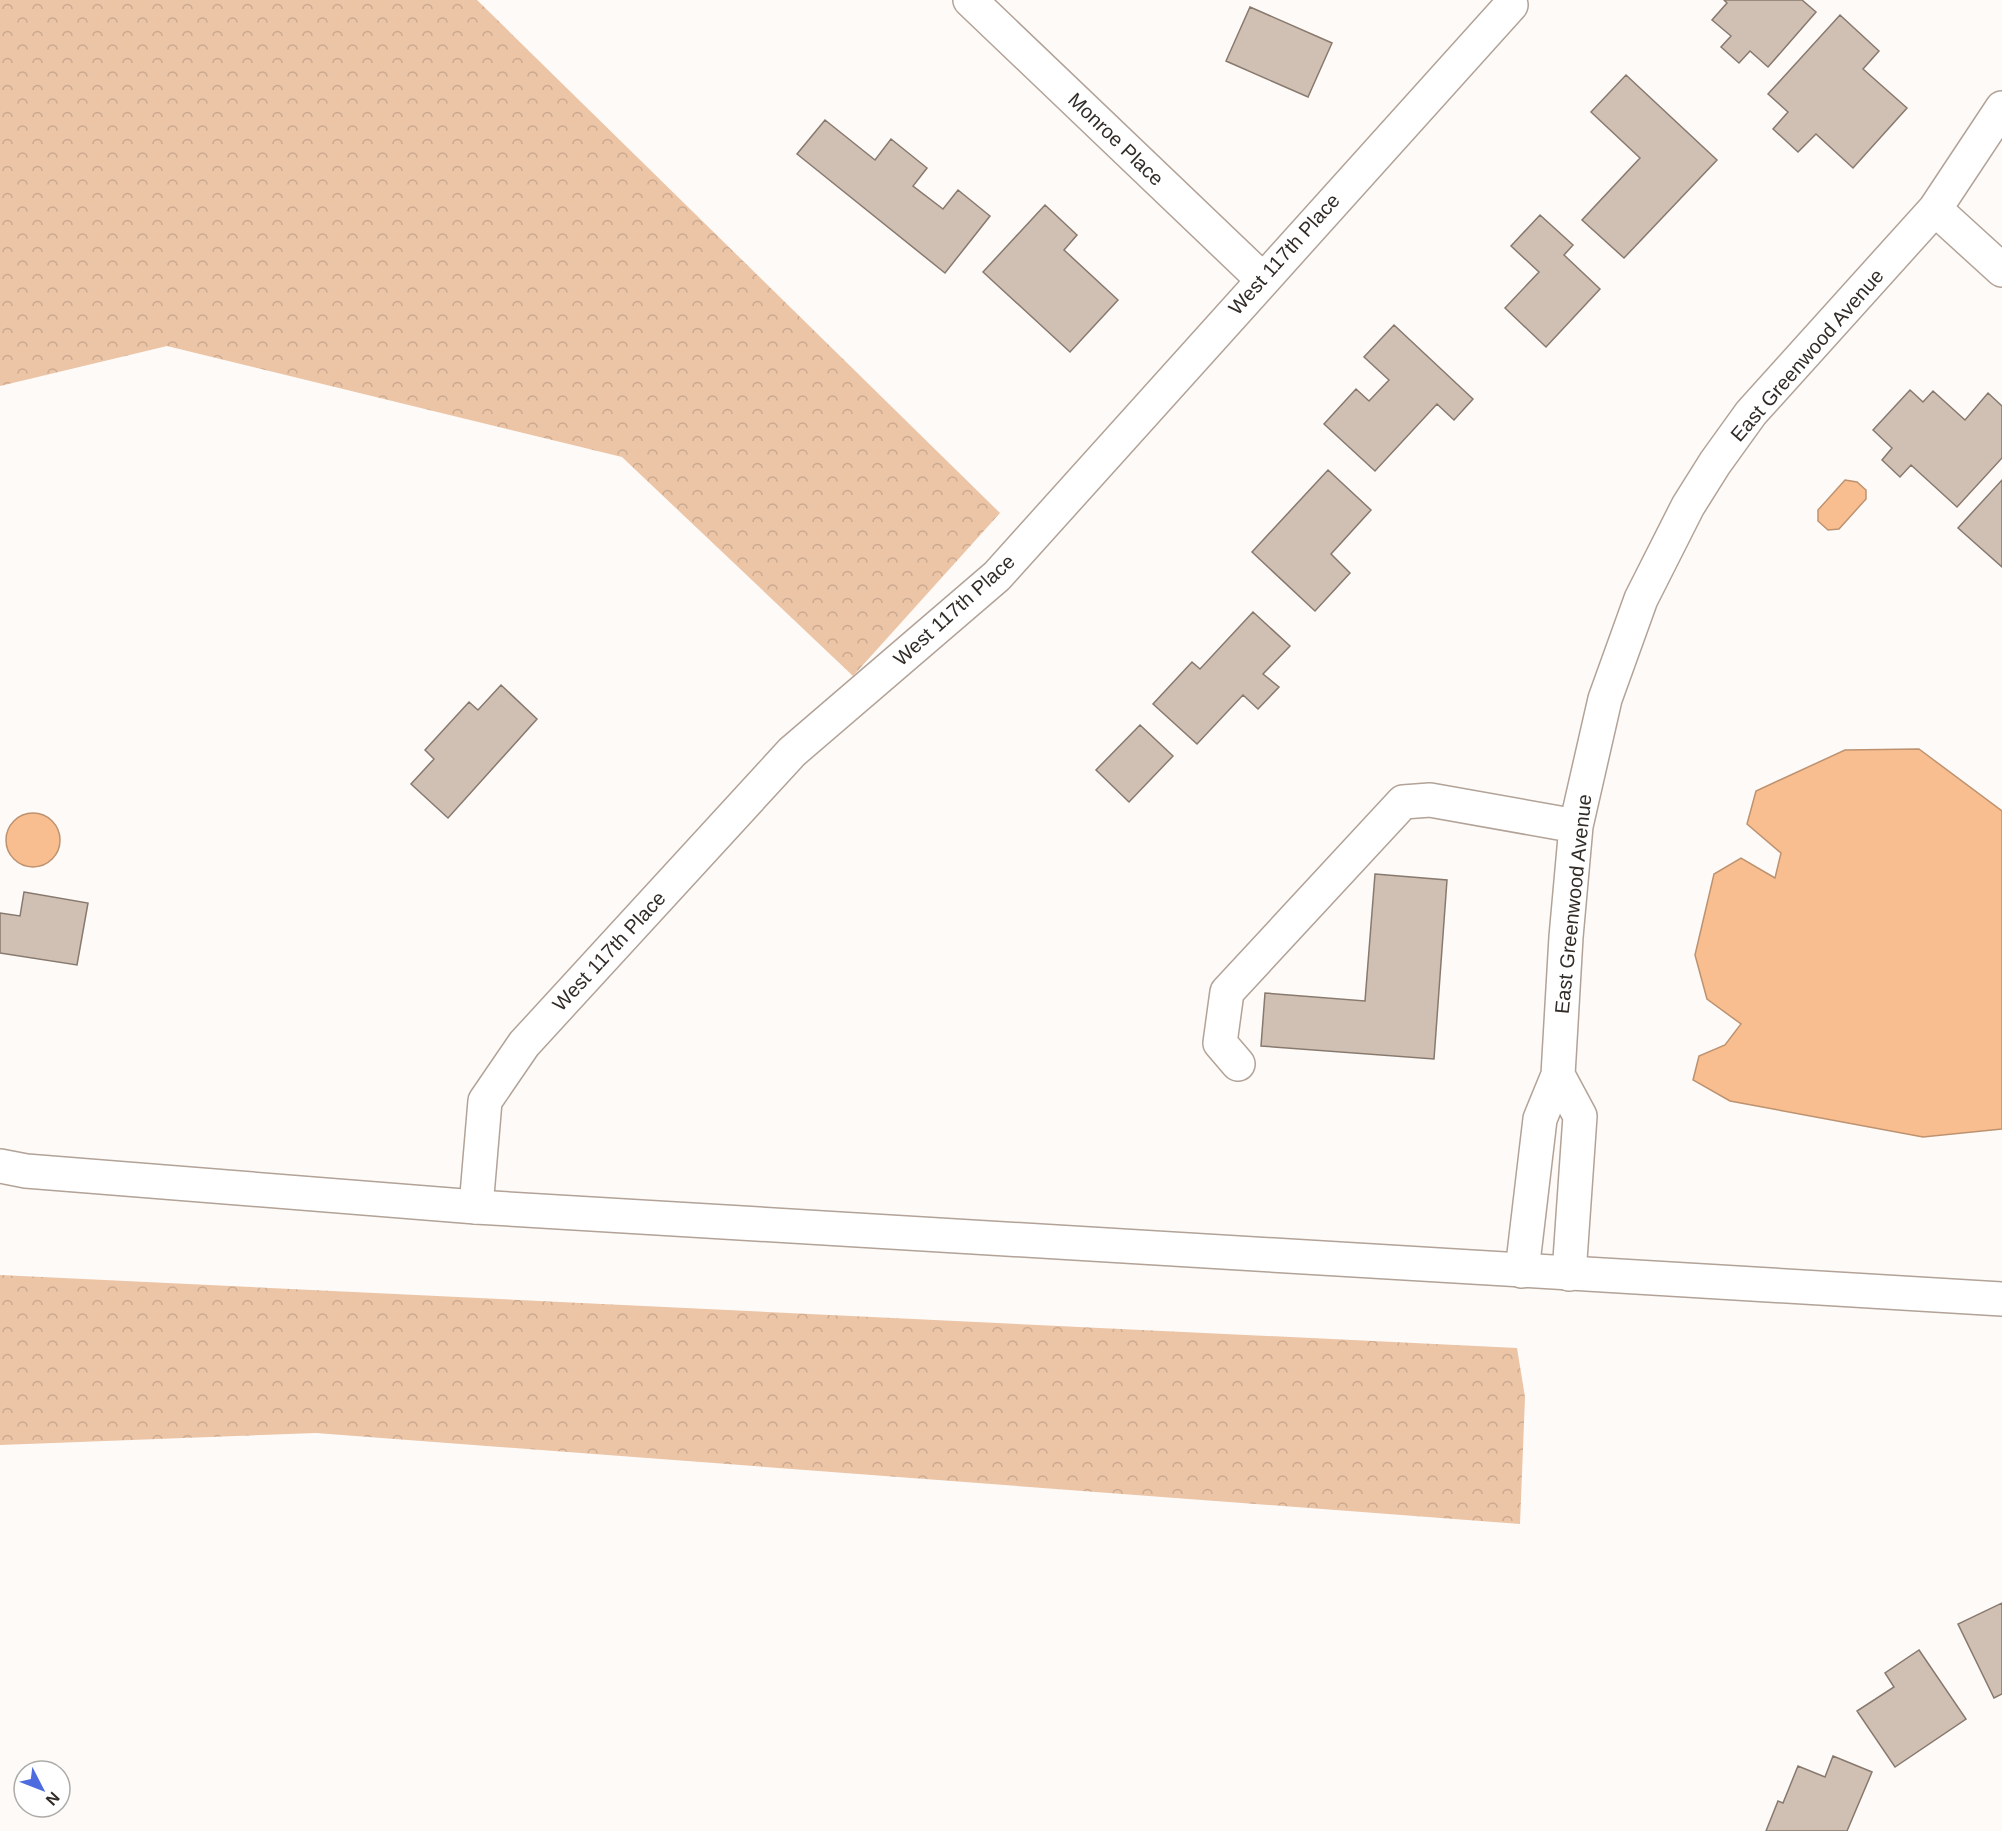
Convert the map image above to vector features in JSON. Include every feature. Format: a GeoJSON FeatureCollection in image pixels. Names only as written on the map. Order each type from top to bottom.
{"type":"FeatureCollection","features":[{"type":"Feature","properties":{"kind":"street","name":"Monroe Place"},"geometry":{"type":"LineString","coordinates":[[970,0],[1262,279]]}},
{"type":"Feature","properties":{"kind":"street","name":"West 117th Place"},"geometry":{"type":"LineString","coordinates":[[476,1207],[485,1101],[524,1044],[792,752],[997,576],[1511,5]]}},
{"type":"Feature","properties":{"kind":"street","name":"East Greenwood Avenue"},"geometry":{"type":"LineString","coordinates":[[1522,1270],[1540,1119],[1558,1076],[1566,937],[1576,826],[1605,699],[1641,599],[1688,506],[1715,462],[1752,413],[1935,209],[2002,108]]}},
{"type":"Feature","properties":{"kind":"street"},"geometry":{"type":"LineString","coordinates":[[1935,209],[2002,270]]}},
{"type":"Feature","properties":{"kind":"street"},"geometry":{"type":"LineString","coordinates":[[1238,1064],[1221,1043],[1227,992],[1403,802],[1430,800],[1576,826]]}},
{"type":"Feature","properties":{"kind":"street"},"geometry":{"type":"LineString","coordinates":[[1558,1076],[1580,1116],[1569,1274]]}},
{"type":"Feature","properties":{"kind":"street"},"geometry":{"type":"LineString","coordinates":[[0,1166],[26,1171],[476,1207],[2002,1299]]}},
{"type":"Feature","properties":{"kind":"green space"},"geometry":{"type":"Polygon","coordinates":[[[0,0],[477,0],[1000,513],[853,676],[622,457],[167,346],[0,386],[0,0]]]}},
{"type":"Feature","properties":{"kind":"green space"},"geometry":{"type":"Polygon","coordinates":[[[0,1275],[1517,1348],[1525,1397],[1520,1524],[316,1433],[0,1445],[0,1275]]]}},
{"type":"Feature","properties":{"kind":"shaded area"},"geometry":{"type":"Polygon","coordinates":[[[1845,480],[1857,482],[1866,490],[1866,499],[1839,529],[1828,530],[1818,521],[1818,510],[1845,480]]]}},
{"type":"Feature","properties":{"kind":"shaded area"},"geometry":{"type":"Polygon","coordinates":[[[1919,749],[2002,811],[2002,1129],[1923,1137],[1730,1101],[1693,1080],[1699,1056],[1725,1045],[1741,1024],[1707,999],[1695,955],[1714,874],[1741,858],[1775,878],[1781,853],[1747,824],[1756,791],[1845,750],[1919,749]]]}},
{"type":"Feature","properties":{"kind":"shaded area"},"geometry":{"type":"Polygon","coordinates":[[[28,813],[38,813],[52,821],[58,830],[60,840],[58,850],[52,859],[38,867],[28,867],[11,855],[6,845],[6,835],[18,818],[28,813]]]}},
{"type":"Feature","properties":{"kind":"building"},"geometry":{"type":"Polygon","coordinates":[[[1724,0],[1802,0],[1816,12],[1768,67],[1750,51],[1739,63],[1721,47],[1731,36],[1712,20],[1727,3],[1724,0]]]}},
{"type":"Feature","properties":{"kind":"building"},"geometry":{"type":"Polygon","coordinates":[[[1250,7],[1332,43],[1308,97],[1226,61],[1250,7]]]}},
{"type":"Feature","properties":{"kind":"building"},"geometry":{"type":"Polygon","coordinates":[[[1840,15],[1879,51],[1863,69],[1907,108],[1853,168],[1816,134],[1798,152],[1773,129],[1788,112],[1768,94],[1840,15]]]}},
{"type":"Feature","properties":{"kind":"building"},"geometry":{"type":"Polygon","coordinates":[[[1626,75],[1717,160],[1624,258],[1582,220],[1640,158],[1591,112],[1626,75]]]}},
{"type":"Feature","properties":{"kind":"building"},"geometry":{"type":"Polygon","coordinates":[[[825,120],[875,160],[891,139],[927,168],[913,186],[943,209],[958,190],[990,216],[945,273],[797,154],[825,120]]]}},
{"type":"Feature","properties":{"kind":"building"},"geometry":{"type":"Polygon","coordinates":[[[1045,205],[1077,235],[1064,250],[1118,300],[1070,352],[983,272],[1045,205]]]}},
{"type":"Feature","properties":{"kind":"building"},"geometry":{"type":"Polygon","coordinates":[[[1540,215],[1573,245],[1564,255],[1600,289],[1546,347],[1505,308],[1539,272],[1511,246],[1540,215]]]}},
{"type":"Feature","properties":{"kind":"building"},"geometry":{"type":"Polygon","coordinates":[[[1394,325],[1473,399],[1454,420],[1437,404],[1375,471],[1324,424],[1356,389],[1369,401],[1389,380],[1364,357],[1394,325]]]}},
{"type":"Feature","properties":{"kind":"building"},"geometry":{"type":"Polygon","coordinates":[[[1910,390],[1923,402],[1933,391],[1965,420],[1988,393],[2002,406],[2002,458],[1957,507],[1911,465],[1900,477],[1882,460],[1892,448],[1873,430],[1910,390]]]}},
{"type":"Feature","properties":{"kind":"building"},"geometry":{"type":"Polygon","coordinates":[[[1328,470],[1371,510],[1331,554],[1350,573],[1315,611],[1252,552],[1328,470]]]}},
{"type":"Feature","properties":{"kind":"building"},"geometry":{"type":"Polygon","coordinates":[[[2002,480],[2002,567],[1958,528],[2002,480]]]}},
{"type":"Feature","properties":{"kind":"building"},"geometry":{"type":"Polygon","coordinates":[[[1253,612],[1290,646],[1263,674],[1279,687],[1258,709],[1243,695],[1197,744],[1153,704],[1192,662],[1200,669],[1253,612]]]}},
{"type":"Feature","properties":{"kind":"building"},"geometry":{"type":"Polygon","coordinates":[[[501,685],[537,719],[448,818],[411,784],[434,759],[425,750],[469,702],[478,710],[501,685]]]}},
{"type":"Feature","properties":{"kind":"building"},"geometry":{"type":"Polygon","coordinates":[[[1140,725],[1173,756],[1129,802],[1096,770],[1140,725]]]}},
{"type":"Feature","properties":{"kind":"building"},"geometry":{"type":"Polygon","coordinates":[[[1375,874],[1447,880],[1434,1059],[1261,1046],[1265,993],[1365,1001],[1375,874]]]}},
{"type":"Feature","properties":{"kind":"building"},"geometry":{"type":"Polygon","coordinates":[[[24,892],[88,903],[77,965],[0,953],[0,913],[20,916],[24,892]]]}},
{"type":"Feature","properties":{"kind":"building"},"geometry":{"type":"Polygon","coordinates":[[[2002,1603],[2002,1694],[1994,1698],[1958,1624],[2002,1603]]]}},
{"type":"Feature","properties":{"kind":"building"},"geometry":{"type":"Polygon","coordinates":[[[1919,1650],[1966,1719],[1895,1767],[1857,1711],[1894,1687],[1885,1673],[1919,1650]]]}},
{"type":"Feature","properties":{"kind":"building"},"geometry":{"type":"Polygon","coordinates":[[[1833,1756],[1872,1772],[1847,1831],[1766,1831],[1778,1801],[1783,1803],[1798,1766],[1825,1777],[1833,1756]]]}}]}
